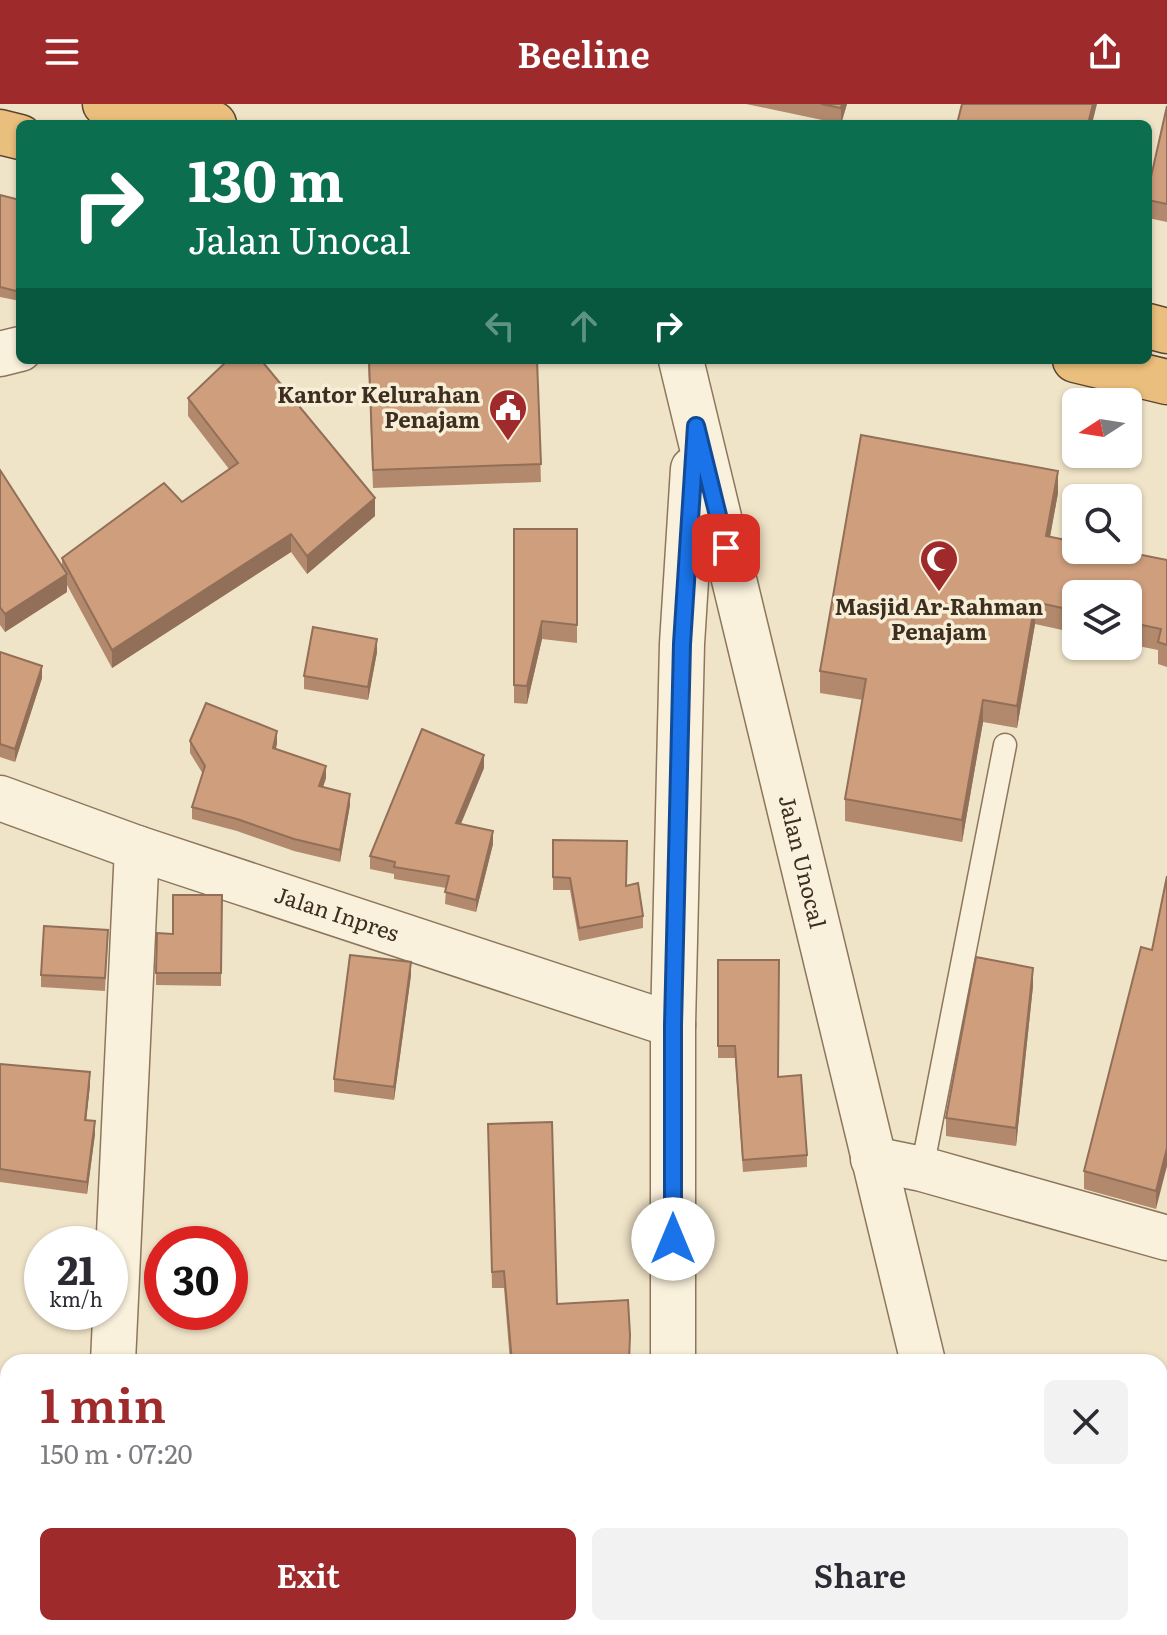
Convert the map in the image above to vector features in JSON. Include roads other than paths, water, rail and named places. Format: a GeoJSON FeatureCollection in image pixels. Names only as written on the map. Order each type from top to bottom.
{"type":"FeatureCollection","features":[{"type":"Feature","properties":{"kind":"highway"},"geometry":{"type":"LineString","coordinates":[[105,104],[188,120]]}},
{"type":"Feature","properties":{"kind":"highway"},"geometry":{"type":"LineString","coordinates":[[1092,364],[1167,382]]}},
{"type":"Feature","properties":{"kind":"street","name":"Jalan Unocal"},"geometry":{"type":"LineString","coordinates":[[682,364],[921,1354]]}},
{"type":"Feature","properties":{"kind":"street"},"geometry":{"type":"LineString","coordinates":[[673,1354],[673,1025],[682,644],[696,426]]}},
{"type":"Feature","properties":{"kind":"street","name":"Jalan Inpres"},"geometry":{"type":"LineString","coordinates":[[0,798],[137,848],[673,1025]]}},
{"type":"Feature","properties":{"kind":"street"},"geometry":{"type":"LineString","coordinates":[[113,1354],[137,848]]}},
{"type":"Feature","properties":{"kind":"street"},"geometry":{"type":"LineString","coordinates":[[873,1159],[922,1169],[1167,1238]]}},
{"type":"Feature","properties":{"kind":"lane"},"geometry":{"type":"LineString","coordinates":[[922,1169],[1005,745]]}},
{"type":"Feature","properties":{"kind":"place","name":"Kantor Kelurahan Penajam"},"geometry":{"type":"Point","coordinates":[508,442]}},
{"type":"Feature","properties":{"kind":"place","name":"Masjid Ar-Rahman Penajam"},"geometry":{"type":"Point","coordinates":[939,593]}}]}
